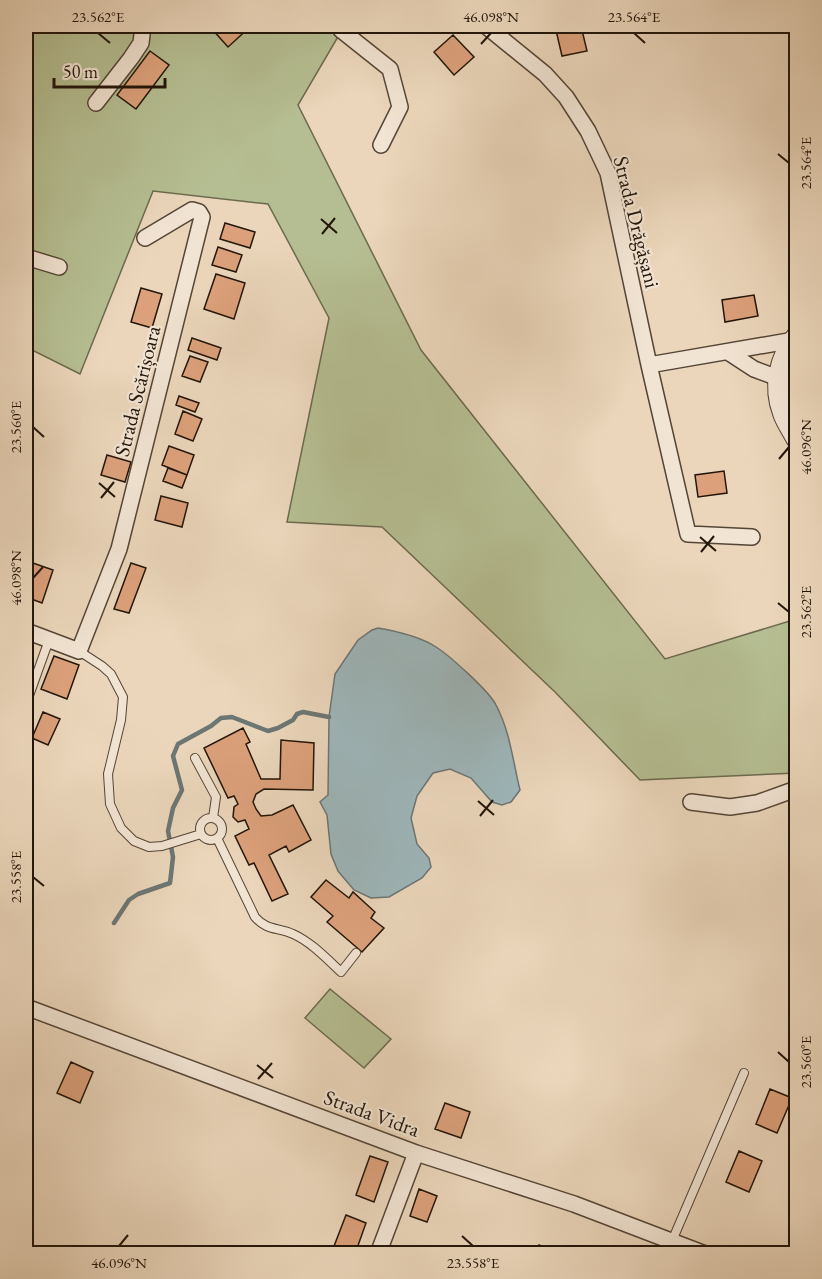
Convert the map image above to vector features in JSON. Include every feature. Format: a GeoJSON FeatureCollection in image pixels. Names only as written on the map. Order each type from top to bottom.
{"type":"FeatureCollection","features":[{"type":"Feature","properties":{"kind":"street"},"geometry":{"type":"LineString","coordinates":[[96,103],[141,43],[143,26]]}},
{"type":"Feature","properties":{"kind":"street"},"geometry":{"type":"LineString","coordinates":[[339,26],[390,69],[400,107],[381,145]]}},
{"type":"Feature","properties":{"kind":"street","name":"Strada Drăgășani"},"geometry":{"type":"LineString","coordinates":[[486,26],[546,74],[566,97],[588,131],[608,173],[688,534],[752,537]]}},
{"type":"Feature","properties":{"kind":"street","name":"Strada Scărișoara"},"geometry":{"type":"LineString","coordinates":[[80,651],[119,549],[202,217],[199,212],[192,210],[146,238]]}},
{"type":"Feature","properties":{"kind":"street"},"geometry":{"type":"LineString","coordinates":[[26,257],[59,267]]}},
{"type":"Feature","properties":{"kind":"street"},"geometry":{"type":"LineString","coordinates":[[649,365],[795,338]]}},
{"type":"Feature","properties":{"kind":"street"},"geometry":{"type":"LineString","coordinates":[[795,338],[786,352],[785,372],[778,389],[782,412],[796,438]]}},
{"type":"Feature","properties":{"kind":"street"},"geometry":{"type":"LineString","coordinates":[[728,352],[754,369],[785,372]]}},
{"type":"Feature","properties":{"kind":"street"},"geometry":{"type":"LineString","coordinates":[[26,631],[80,651]]}},
{"type":"Feature","properties":{"kind":"street"},"geometry":{"type":"LineString","coordinates":[[691,802],[730,807],[758,803],[796,789]]}},
{"type":"Feature","properties":{"kind":"street","name":"Strada Vidra"},"geometry":{"type":"LineString","coordinates":[[26,1007],[416,1153],[574,1204],[705,1254]]}},
{"type":"Feature","properties":{"kind":"street"},"geometry":{"type":"LineString","coordinates":[[378,1254],[416,1153]]}},
{"type":"Feature","properties":{"kind":"lane"},"geometry":{"type":"LineString","coordinates":[[26,704],[49,640]]}},
{"type":"Feature","properties":{"kind":"lane"},"geometry":{"type":"LineString","coordinates":[[80,651],[111,674],[123,697],[121,720],[108,774],[110,804],[121,828],[135,841],[149,847],[162,846],[201,834]]}},
{"type":"Feature","properties":{"kind":"lane"},"geometry":{"type":"LineString","coordinates":[[195,758],[216,797],[213,818]]}},
{"type":"Feature","properties":{"kind":"lane"},"geometry":{"type":"LineString","coordinates":[[209,817],[213,818],[220,822],[222,829],[220,836],[205,839],[200,828],[202,821],[209,817]]}},
{"type":"Feature","properties":{"kind":"lane"},"geometry":{"type":"LineString","coordinates":[[217,838],[260,923],[292,933],[310,944],[341,972],[356,953]]}},
{"type":"Feature","properties":{"kind":"lane"},"geometry":{"type":"LineString","coordinates":[[672,1241],[744,1073]]}},
{"type":"Feature","properties":{"kind":"green space"},"geometry":{"type":"Polygon","coordinates":[[[26,26],[322,26],[339,35],[298,105],[421,350],[665,659],[790,621],[796,578],[796,773],[640,780],[555,692],[382,527],[287,522],[329,318],[268,204],[153,191],[80,374],[26,347],[26,26]]]}},
{"type":"Feature","properties":{"kind":"green space"},"geometry":{"type":"Polygon","coordinates":[[[330,989],[391,1039],[364,1068],[305,1018],[330,989]]]}},
{"type":"Feature","properties":{"kind":"water"},"geometry":{"type":"Polygon","coordinates":[[[378,628],[416,637],[430,643],[486,691],[496,705],[505,725],[520,790],[511,802],[502,805],[492,802],[471,778],[450,769],[433,773],[417,796],[411,818],[417,844],[429,858],[431,867],[422,878],[389,897],[371,898],[354,890],[338,871],[331,854],[327,815],[320,802],[328,795],[329,717],[335,674],[358,640],[378,628]]]}},
{"type":"Feature","properties":{"kind":"building"},"geometry":{"type":"Polygon","coordinates":[[[216,26],[251,26],[228,47],[212,29],[216,26]]]}},
{"type":"Feature","properties":{"kind":"building"},"geometry":{"type":"Polygon","coordinates":[[[555,26],[581,26],[587,51],[562,56],[555,26]]]}},
{"type":"Feature","properties":{"kind":"building"},"geometry":{"type":"Polygon","coordinates":[[[453,35],[474,57],[454,75],[434,52],[453,35]]]}},
{"type":"Feature","properties":{"kind":"building"},"geometry":{"type":"Polygon","coordinates":[[[150,51],[169,65],[136,109],[117,95],[150,51]]]}},
{"type":"Feature","properties":{"kind":"building"},"geometry":{"type":"Polygon","coordinates":[[[225,223],[255,232],[250,248],[220,239],[225,223]]]}},
{"type":"Feature","properties":{"kind":"building"},"geometry":{"type":"Polygon","coordinates":[[[218,247],[242,255],[236,272],[212,265],[218,247]]]}},
{"type":"Feature","properties":{"kind":"building"},"geometry":{"type":"Polygon","coordinates":[[[216,274],[245,283],[234,319],[204,309],[216,274]]]}},
{"type":"Feature","properties":{"kind":"building"},"geometry":{"type":"Polygon","coordinates":[[[141,288],[162,294],[152,328],[131,322],[141,288]]]}},
{"type":"Feature","properties":{"kind":"building"},"geometry":{"type":"Polygon","coordinates":[[[754,295],[758,316],[725,322],[722,300],[754,295]]]}},
{"type":"Feature","properties":{"kind":"building"},"geometry":{"type":"Polygon","coordinates":[[[192,338],[221,348],[217,360],[188,350],[192,338]]]}},
{"type":"Feature","properties":{"kind":"building"},"geometry":{"type":"Polygon","coordinates":[[[190,356],[208,362],[200,382],[182,376],[190,356]]]}},
{"type":"Feature","properties":{"kind":"building"},"geometry":{"type":"Polygon","coordinates":[[[179,396],[199,403],[195,412],[176,405],[179,396]]]}},
{"type":"Feature","properties":{"kind":"building"},"geometry":{"type":"Polygon","coordinates":[[[183,411],[202,419],[193,441],[175,434],[183,411]]]}},
{"type":"Feature","properties":{"kind":"building"},"geometry":{"type":"Polygon","coordinates":[[[169,446],[194,455],[187,475],[162,465],[169,446]]]}},
{"type":"Feature","properties":{"kind":"building"},"geometry":{"type":"Polygon","coordinates":[[[107,455],[131,462],[125,482],[101,475],[107,455]]]}},
{"type":"Feature","properties":{"kind":"building"},"geometry":{"type":"Polygon","coordinates":[[[168,468],[187,475],[182,488],[163,481],[168,468]]]}},
{"type":"Feature","properties":{"kind":"building"},"geometry":{"type":"Polygon","coordinates":[[[724,471],[727,493],[698,497],[695,475],[724,471]]]}},
{"type":"Feature","properties":{"kind":"building"},"geometry":{"type":"Polygon","coordinates":[[[161,496],[188,503],[182,527],[155,520],[161,496]]]}},
{"type":"Feature","properties":{"kind":"building"},"geometry":{"type":"Polygon","coordinates":[[[30,562],[53,570],[42,603],[26,597],[26,574],[30,562]]]}},
{"type":"Feature","properties":{"kind":"building"},"geometry":{"type":"Polygon","coordinates":[[[131,563],[146,568],[129,613],[114,609],[131,563]]]}},
{"type":"Feature","properties":{"kind":"building"},"geometry":{"type":"Polygon","coordinates":[[[54,656],[79,665],[67,699],[41,689],[54,656]]]}},
{"type":"Feature","properties":{"kind":"building"},"geometry":{"type":"Polygon","coordinates":[[[43,712],[60,719],[48,745],[32,738],[43,712]]]}},
{"type":"Feature","properties":{"kind":"building"},"geometry":{"type":"Polygon","coordinates":[[[243,728],[250,742],[246,744],[261,779],[280,779],[281,740],[314,743],[313,790],[264,789],[256,794],[253,802],[261,816],[272,815],[293,805],[311,840],[289,852],[286,846],[269,855],[288,894],[272,901],[254,863],[249,865],[235,836],[249,829],[245,820],[238,822],[233,817],[234,807],[238,804],[234,796],[228,798],[204,748],[243,728]]]}},
{"type":"Feature","properties":{"kind":"building"},"geometry":{"type":"Polygon","coordinates":[[[326,880],[349,898],[353,892],[375,912],[371,918],[384,928],[362,952],[327,922],[333,916],[311,897],[326,880]]]}},
{"type":"Feature","properties":{"kind":"building"},"geometry":{"type":"Polygon","coordinates":[[[71,1062],[93,1072],[80,1103],[57,1093],[71,1062]]]}},
{"type":"Feature","properties":{"kind":"building"},"geometry":{"type":"Polygon","coordinates":[[[770,1089],[792,1098],[777,1133],[756,1124],[770,1089]]]}},
{"type":"Feature","properties":{"kind":"building"},"geometry":{"type":"Polygon","coordinates":[[[445,1103],[470,1112],[461,1138],[435,1129],[445,1103]]]}},
{"type":"Feature","properties":{"kind":"building"},"geometry":{"type":"Polygon","coordinates":[[[739,1151],[762,1161],[749,1192],[726,1182],[739,1151]]]}},
{"type":"Feature","properties":{"kind":"building"},"geometry":{"type":"Polygon","coordinates":[[[370,1156],[388,1162],[374,1202],[356,1195],[370,1156]]]}},
{"type":"Feature","properties":{"kind":"building"},"geometry":{"type":"Polygon","coordinates":[[[419,1189],[437,1196],[427,1222],[410,1216],[419,1189]]]}},
{"type":"Feature","properties":{"kind":"building"},"geometry":{"type":"Polygon","coordinates":[[[346,1215],[366,1223],[355,1254],[331,1254],[346,1215]]]}},
{"type":"Feature","properties":{"kind":"building"},"geometry":{"type":"Polygon","coordinates":[[[539,1245],[560,1254],[535,1254],[539,1245]]]}},
{"type":"Feature","properties":{"kind":"waterway"},"geometry":{"type":"LineString","coordinates":[[114,923],[129,900],[138,894],[170,883],[173,857],[168,831],[173,808],[182,790],[173,756],[178,744],[221,718],[232,717],[268,731],[293,720],[297,714],[303,712],[329,717]]}}]}
